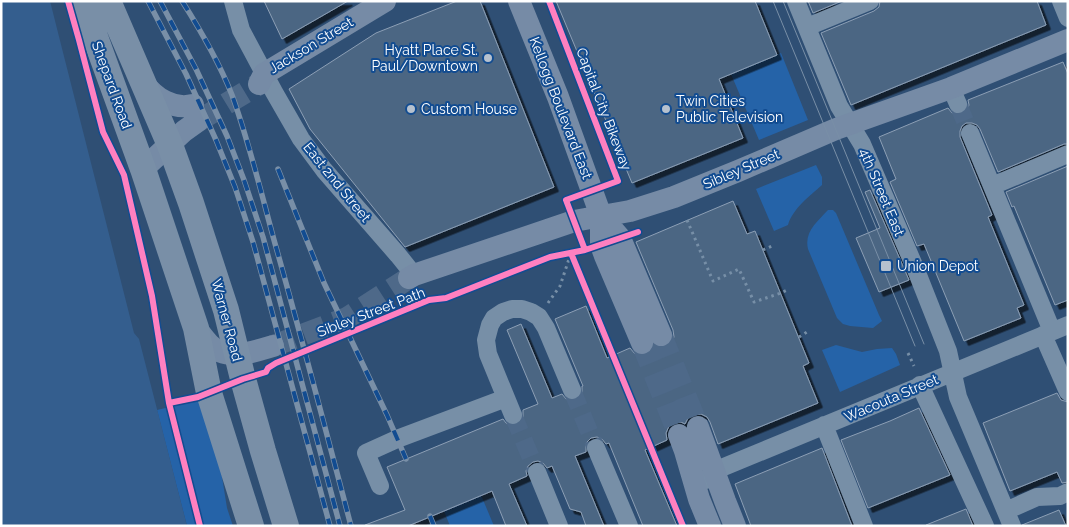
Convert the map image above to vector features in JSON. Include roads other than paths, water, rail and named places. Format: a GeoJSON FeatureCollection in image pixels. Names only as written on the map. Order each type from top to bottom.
{"type":"FeatureCollection","features":[{"type":"Feature","properties":{"kind":"highway","name":"Shepard Road"},"geometry":{"type":"LineString","coordinates":[[82,1],[143,169]]}},
{"type":"Feature","properties":{"kind":"highway","name":"Shepard Road"},"geometry":{"type":"LineString","coordinates":[[108,1],[170,145]]}},
{"type":"Feature","properties":{"kind":"highway","name":"Warner Road"},"geometry":{"type":"LineString","coordinates":[[170,145],[226,310],[243,379],[286,526]]}},
{"type":"Feature","properties":{"kind":"highway"},"geometry":{"type":"LineString","coordinates":[[143,169],[196,328],[209,393],[251,526]]}},
{"type":"Feature","properties":{"kind":"main road","name":"Jackson Street"},"geometry":{"type":"LineString","coordinates":[[258,77],[385,1]]}},
{"type":"Feature","properties":{"kind":"main road","name":"Kellogg Boulevard East"},"geometry":{"type":"LineString","coordinates":[[519,1],[558,97],[601,216],[620,238],[651,339]]}},
{"type":"Feature","properties":{"kind":"main road","name":"Sibley Street"},"geometry":{"type":"LineString","coordinates":[[411,277],[574,221],[630,212],[738,172],[849,124],[955,96],[1068,40]]}},
{"type":"Feature","properties":{"kind":"main road"},"geometry":{"type":"LineString","coordinates":[[140,77],[150,91],[160,99],[179,106],[188,106],[196,113],[184,131],[143,169]]}},
{"type":"Feature","properties":{"kind":"main road"},"geometry":{"type":"LineString","coordinates":[[196,328],[210,345],[226,353],[238,355],[273,346]]}},
{"type":"Feature","properties":{"kind":"main road"},"geometry":{"type":"LineString","coordinates":[[710,526],[699,499],[685,451],[689,431],[714,471],[734,526]]}},
{"type":"Feature","properties":{"kind":"street","name":"East 2nd Street"},"geometry":{"type":"LineString","coordinates":[[233,1],[258,77],[324,170],[398,255],[411,277]]}},
{"type":"Feature","properties":{"kind":"street","name":"4th Street East"},"geometry":{"type":"LineString","coordinates":[[796,1],[839,106],[862,144],[916,270],[948,351],[958,397],[1009,518]]}},
{"type":"Feature","properties":{"kind":"street"},"geometry":{"type":"LineString","coordinates":[[807,28],[870,1]]}},
{"type":"Feature","properties":{"kind":"street"},"geometry":{"type":"LineString","coordinates":[[1061,1],[1068,18]]}},
{"type":"Feature","properties":{"kind":"street"},"geometry":{"type":"LineString","coordinates":[[970,133],[1054,330],[1068,392]]}},
{"type":"Feature","properties":{"kind":"street"},"geometry":{"type":"LineString","coordinates":[[992,186],[1068,154]]}},
{"type":"Feature","properties":{"kind":"street"},"geometry":{"type":"LineString","coordinates":[[380,486],[366,453],[397,439],[509,406],[488,354],[486,340],[494,318],[503,312],[512,309],[522,309],[540,317],[572,390]]}},
{"type":"Feature","properties":{"kind":"street","name":"Wacouta Street"},"geometry":{"type":"LineString","coordinates":[[714,471],[1054,330]]}},
{"type":"Feature","properties":{"kind":"street"},"geometry":{"type":"LineString","coordinates":[[920,385],[985,526]]}},
{"type":"Feature","properties":{"kind":"street"},"geometry":{"type":"LineString","coordinates":[[824,426],[864,526]]}},
{"type":"Feature","properties":{"kind":"street"},"geometry":{"type":"LineString","coordinates":[[596,448],[629,526]]}},
{"type":"Feature","properties":{"kind":"street"},"geometry":{"type":"LineString","coordinates":[[699,499],[704,482],[714,471]]}},
{"type":"Feature","properties":{"kind":"street"},"geometry":{"type":"LineString","coordinates":[[537,472],[559,526]]}},
{"type":"Feature","properties":{"kind":"street"},"geometry":{"type":"LineString","coordinates":[[1009,518],[1037,497],[1060,496],[1068,492]]}},
{"type":"Feature","properties":{"kind":"tunnel"},"geometry":{"type":"LineString","coordinates":[[198,121],[259,84]]}},
{"type":"Feature","properties":{"kind":"tunnel"},"geometry":{"type":"LineString","coordinates":[[958,104],[970,133]]}},
{"type":"Feature","properties":{"kind":"tunnel"},"geometry":{"type":"LineString","coordinates":[[273,346],[347,318],[409,278]]}},
{"type":"Feature","properties":{"kind":"tunnel"},"geometry":{"type":"LineString","coordinates":[[661,335],[698,427]]}},
{"type":"Feature","properties":{"kind":"tunnel"},"geometry":{"type":"LineString","coordinates":[[642,343],[679,435]]}},
{"type":"Feature","properties":{"kind":"tunnel"},"geometry":{"type":"LineString","coordinates":[[572,390],[596,448]]}},
{"type":"Feature","properties":{"kind":"tunnel"},"geometry":{"type":"LineString","coordinates":[[513,415],[537,472]]}},
{"type":"Feature","properties":{"kind":"tram line"},"geometry":{"type":"LineString","coordinates":[[773,1],[915,346]]}},
{"type":"Feature","properties":{"kind":"tram line"},"geometry":{"type":"LineString","coordinates":[[783,1],[924,344]]}},
{"type":"Feature","properties":{"kind":"railway"},"geometry":{"type":"LineString","coordinates":[[148,1],[186,74],[235,187],[253,242],[330,526]]}},
{"type":"Feature","properties":{"kind":"railway"},"geometry":{"type":"LineString","coordinates":[[160,1],[196,69],[227,136],[244,180],[263,237],[340,526]]}},
{"type":"Feature","properties":{"kind":"railway"},"geometry":{"type":"LineString","coordinates":[[182,1],[203,35],[227,83],[238,113],[294,311],[351,526]]}},
{"type":"Feature","properties":{"kind":"railway"},"geometry":{"type":"LineString","coordinates":[[278,169],[324,283],[406,459]]}},
{"type":"Feature","properties":{"kind":"railway"},"geometry":{"type":"LineString","coordinates":[[430,516],[434,526]]}},
{"type":"Feature","properties":{"kind":"place","name":"Hyatt Place St. Paul/Downtown"},"geometry":{"type":"Point","coordinates":[488,58]}},
{"type":"Feature","properties":{"kind":"place","name":"Custom House"},"geometry":{"type":"Point","coordinates":[411,109]}},
{"type":"Feature","properties":{"kind":"place","name":"Twin Cities Public Television"},"geometry":{"type":"Point","coordinates":[666,109]}},
{"type":"Feature","properties":{"kind":"place","name":"Union Depot"},"geometry":{"type":"Point","coordinates":[886,266]}}]}
